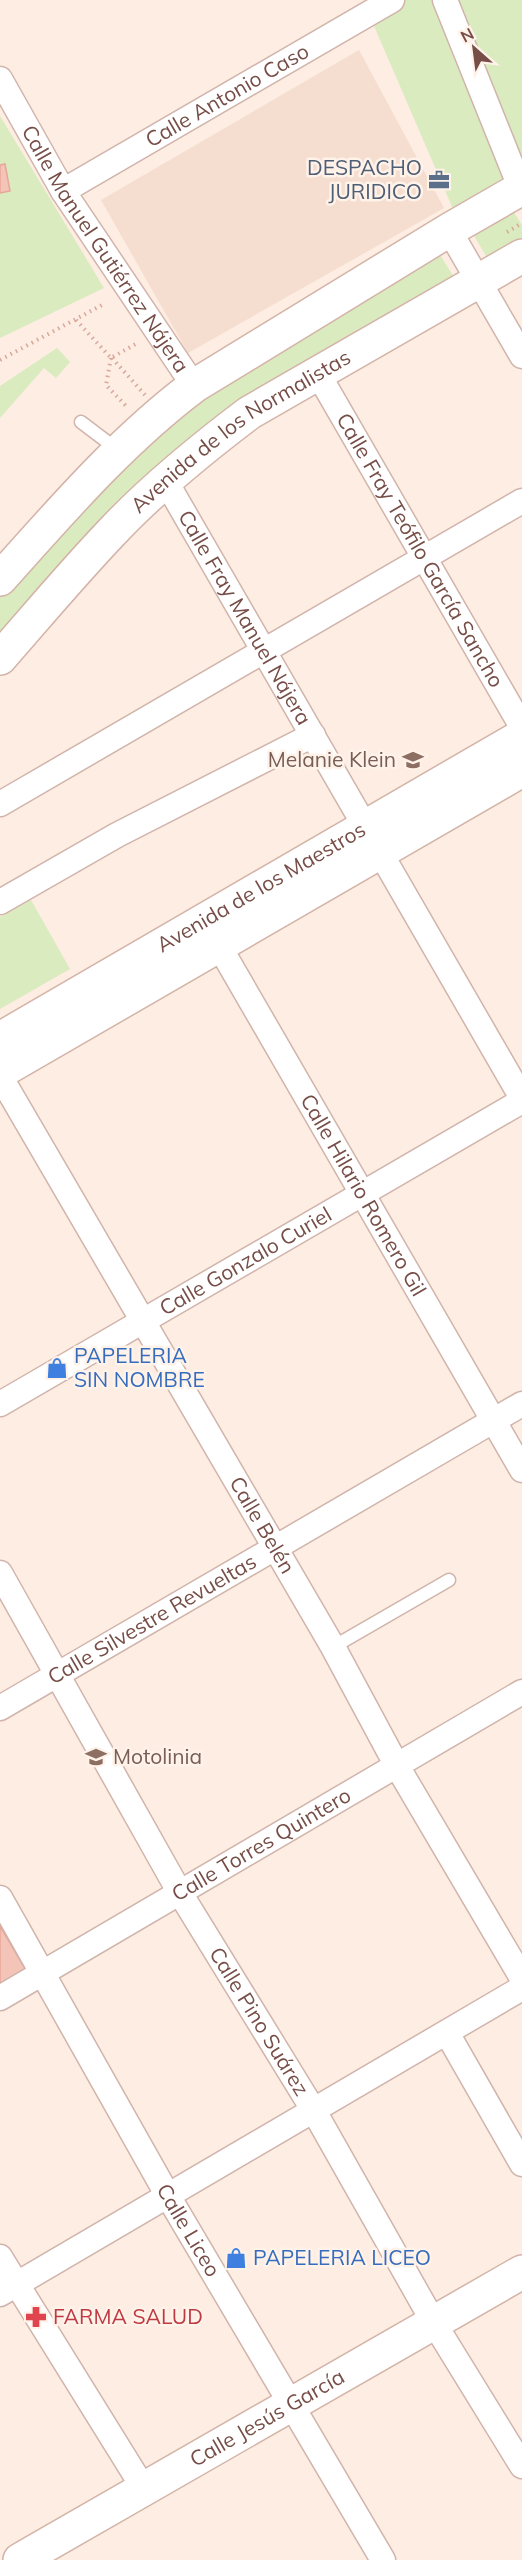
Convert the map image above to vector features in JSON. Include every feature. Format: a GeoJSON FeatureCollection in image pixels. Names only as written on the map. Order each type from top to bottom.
{"type":"FeatureCollection","features":[{"type":"Feature","properties":{"kind":"street","name":"Calle Antonio Caso"},"geometry":{"type":"LineString","coordinates":[[63,191],[392,0]]}},
{"type":"Feature","properties":{"kind":"street"},"geometry":{"type":"LineString","coordinates":[[0,579],[118,451],[156,414],[194,386],[449,230],[521,190],[445,0]]}},
{"type":"Feature","properties":{"kind":"street","name":"Calle Manuel Gutiérrez Nájera"},"geometry":{"type":"LineString","coordinates":[[0,79],[63,191],[194,386]]}},
{"type":"Feature","properties":{"kind":"street"},"geometry":{"type":"LineString","coordinates":[[449,230],[522,356]]}},
{"type":"Feature","properties":{"kind":"street","name":"Avenida de los Normalistas"},"geometry":{"type":"LineString","coordinates":[[0,658],[110,534],[165,480],[249,413],[522,255]]}},
{"type":"Feature","properties":{"kind":"street","name":"Calle Fray Teófilo García Sancho"},"geometry":{"type":"LineString","coordinates":[[317,372],[522,727]]}},
{"type":"Feature","properties":{"kind":"street","name":"Calle Fray Manuel Nájera"},"geometry":{"type":"LineString","coordinates":[[165,480],[522,1100]]}},
{"type":"Feature","properties":{"kind":"street"},"geometry":{"type":"LineString","coordinates":[[0,804],[522,501]]}},
{"type":"Feature","properties":{"kind":"street"},"geometry":{"type":"LineString","coordinates":[[0,902],[117,835],[313,735]]}},
{"type":"Feature","properties":{"kind":"street","name":"Avenida de los Maestros"},"geometry":{"type":"LineString","coordinates":[[0,1074],[212,933],[373,839],[522,736]]}},
{"type":"Feature","properties":{"kind":"street","name":"Avenida de los Maestros"},"geometry":{"type":"LineString","coordinates":[[373,839],[522,770]]}},
{"type":"Feature","properties":{"kind":"street","name":"Avenida de los Maestros"},"geometry":{"type":"LineString","coordinates":[[0,1039],[212,933]]}},
{"type":"Feature","properties":{"kind":"street","name":"Calle Hilario Romero Gil"},"geometry":{"type":"LineString","coordinates":[[212,933],[522,1470]]}},
{"type":"Feature","properties":{"kind":"street","name":"Calle Belén"},"geometry":{"type":"LineString","coordinates":[[0,1074],[333,1647],[397,1766],[522,1978]]}},
{"type":"Feature","properties":{"kind":"street","name":"Calle Gonzalo Curiel"},"geometry":{"type":"LineString","coordinates":[[0,1404],[522,1100]]}},
{"type":"Feature","properties":{"kind":"street","name":"Calle Silvestre Revueltas"},"geometry":{"type":"LineString","coordinates":[[0,1708],[522,1404]]}},
{"type":"Feature","properties":{"kind":"street","name":"Calle Pino Suárez"},"geometry":{"type":"LineString","coordinates":[[0,1573],[59,1674],[180,1893],[314,2110],[434,2323],[522,2466]]}},
{"type":"Feature","properties":{"kind":"street","name":"Calle Torres Quintero"},"geometry":{"type":"LineString","coordinates":[[0,1998],[522,1692]]}},
{"type":"Feature","properties":{"kind":"street","name":"Calle Liceo"},"geometry":{"type":"LineString","coordinates":[[0,1898],[168,2196],[293,2403],[384,2560]]}},
{"type":"Feature","properties":{"kind":"street"},"geometry":{"type":"LineString","coordinates":[[8,2289],[522,1988]]}},
{"type":"Feature","properties":{"kind":"street"},"geometry":{"type":"LineString","coordinates":[[447,2032],[522,2164]]}},
{"type":"Feature","properties":{"kind":"street"},"geometry":{"type":"LineString","coordinates":[[0,2257],[8,2289],[144,2489]]}},
{"type":"Feature","properties":{"kind":"street","name":"Calle Jesús García"},"geometry":{"type":"LineString","coordinates":[[20,2560],[520,2274]]}},
{"type":"Feature","properties":{"kind":"lane"},"geometry":{"type":"LineString","coordinates":[[81,422],[118,451]]}},
{"type":"Feature","properties":{"kind":"lane"},"geometry":{"type":"LineString","coordinates":[[333,1647],[449,1580]]}},
{"type":"Feature","properties":{"kind":"path"},"geometry":{"type":"LineString","coordinates":[[0,360],[102,305]]}},
{"type":"Feature","properties":{"kind":"path"},"geometry":{"type":"LineString","coordinates":[[76,320],[148,399]]}},
{"type":"Feature","properties":{"kind":"path"},"geometry":{"type":"LineString","coordinates":[[132,412],[105,384],[111,358],[144,338]]}},
{"type":"Feature","properties":{"kind":"shaded area"},"geometry":{"type":"Polygon","coordinates":[[[359,50],[444,208],[188,353],[101,200],[359,50]]]}},
{"type":"Feature","properties":{"kind":"green space"},"geometry":{"type":"Polygon","coordinates":[[[365,0],[522,0],[522,170],[453,209],[365,0]]]}},
{"type":"Feature","properties":{"kind":"green space"},"geometry":{"type":"Polygon","coordinates":[[[0,116],[104,288],[0,338],[0,116]]]}},
{"type":"Feature","properties":{"kind":"green space"},"geometry":{"type":"Polygon","coordinates":[[[513,211],[522,225],[522,242],[489,261],[473,234],[513,211]]]}},
{"type":"Feature","properties":{"kind":"green space"},"geometry":{"type":"Polygon","coordinates":[[[436,248],[455,279],[208,423],[99,528],[0,640],[0,593],[158,424],[436,248]]]}},
{"type":"Feature","properties":{"kind":"green space"},"geometry":{"type":"Polygon","coordinates":[[[57,348],[70,362],[56,378],[44,368],[0,418],[0,386],[57,348]]]}},
{"type":"Feature","properties":{"kind":"green space"},"geometry":{"type":"Polygon","coordinates":[[[31,900],[70,969],[0,1009],[0,917],[31,900]]]}},
{"type":"Feature","properties":{"kind":"building"},"geometry":{"type":"Polygon","coordinates":[[[5,164],[10,191],[0,193],[0,165],[5,164]]]}},
{"type":"Feature","properties":{"kind":"building"},"geometry":{"type":"Polygon","coordinates":[[[0,1926],[30,1977],[0,1995],[0,1926]]]}},
{"type":"Feature","properties":{"kind":"place","name":"DESPACHO JURIDICO"},"geometry":{"type":"Point","coordinates":[439,180]}},
{"type":"Feature","properties":{"kind":"place","name":"Melanie Klein"},"geometry":{"type":"Point","coordinates":[413,760]}},
{"type":"Feature","properties":{"kind":"place","name":"PAPELERIA SIN NOMBRE"},"geometry":{"type":"Point","coordinates":[57,1368]}},
{"type":"Feature","properties":{"kind":"place","name":"Motolinia"},"geometry":{"type":"Point","coordinates":[96,1757]}},
{"type":"Feature","properties":{"kind":"place","name":"PAPELERIA LICEO"},"geometry":{"type":"Point","coordinates":[236,2258]}},
{"type":"Feature","properties":{"kind":"place","name":"FARMA SALUD"},"geometry":{"type":"Point","coordinates":[36,2317]}}]}
